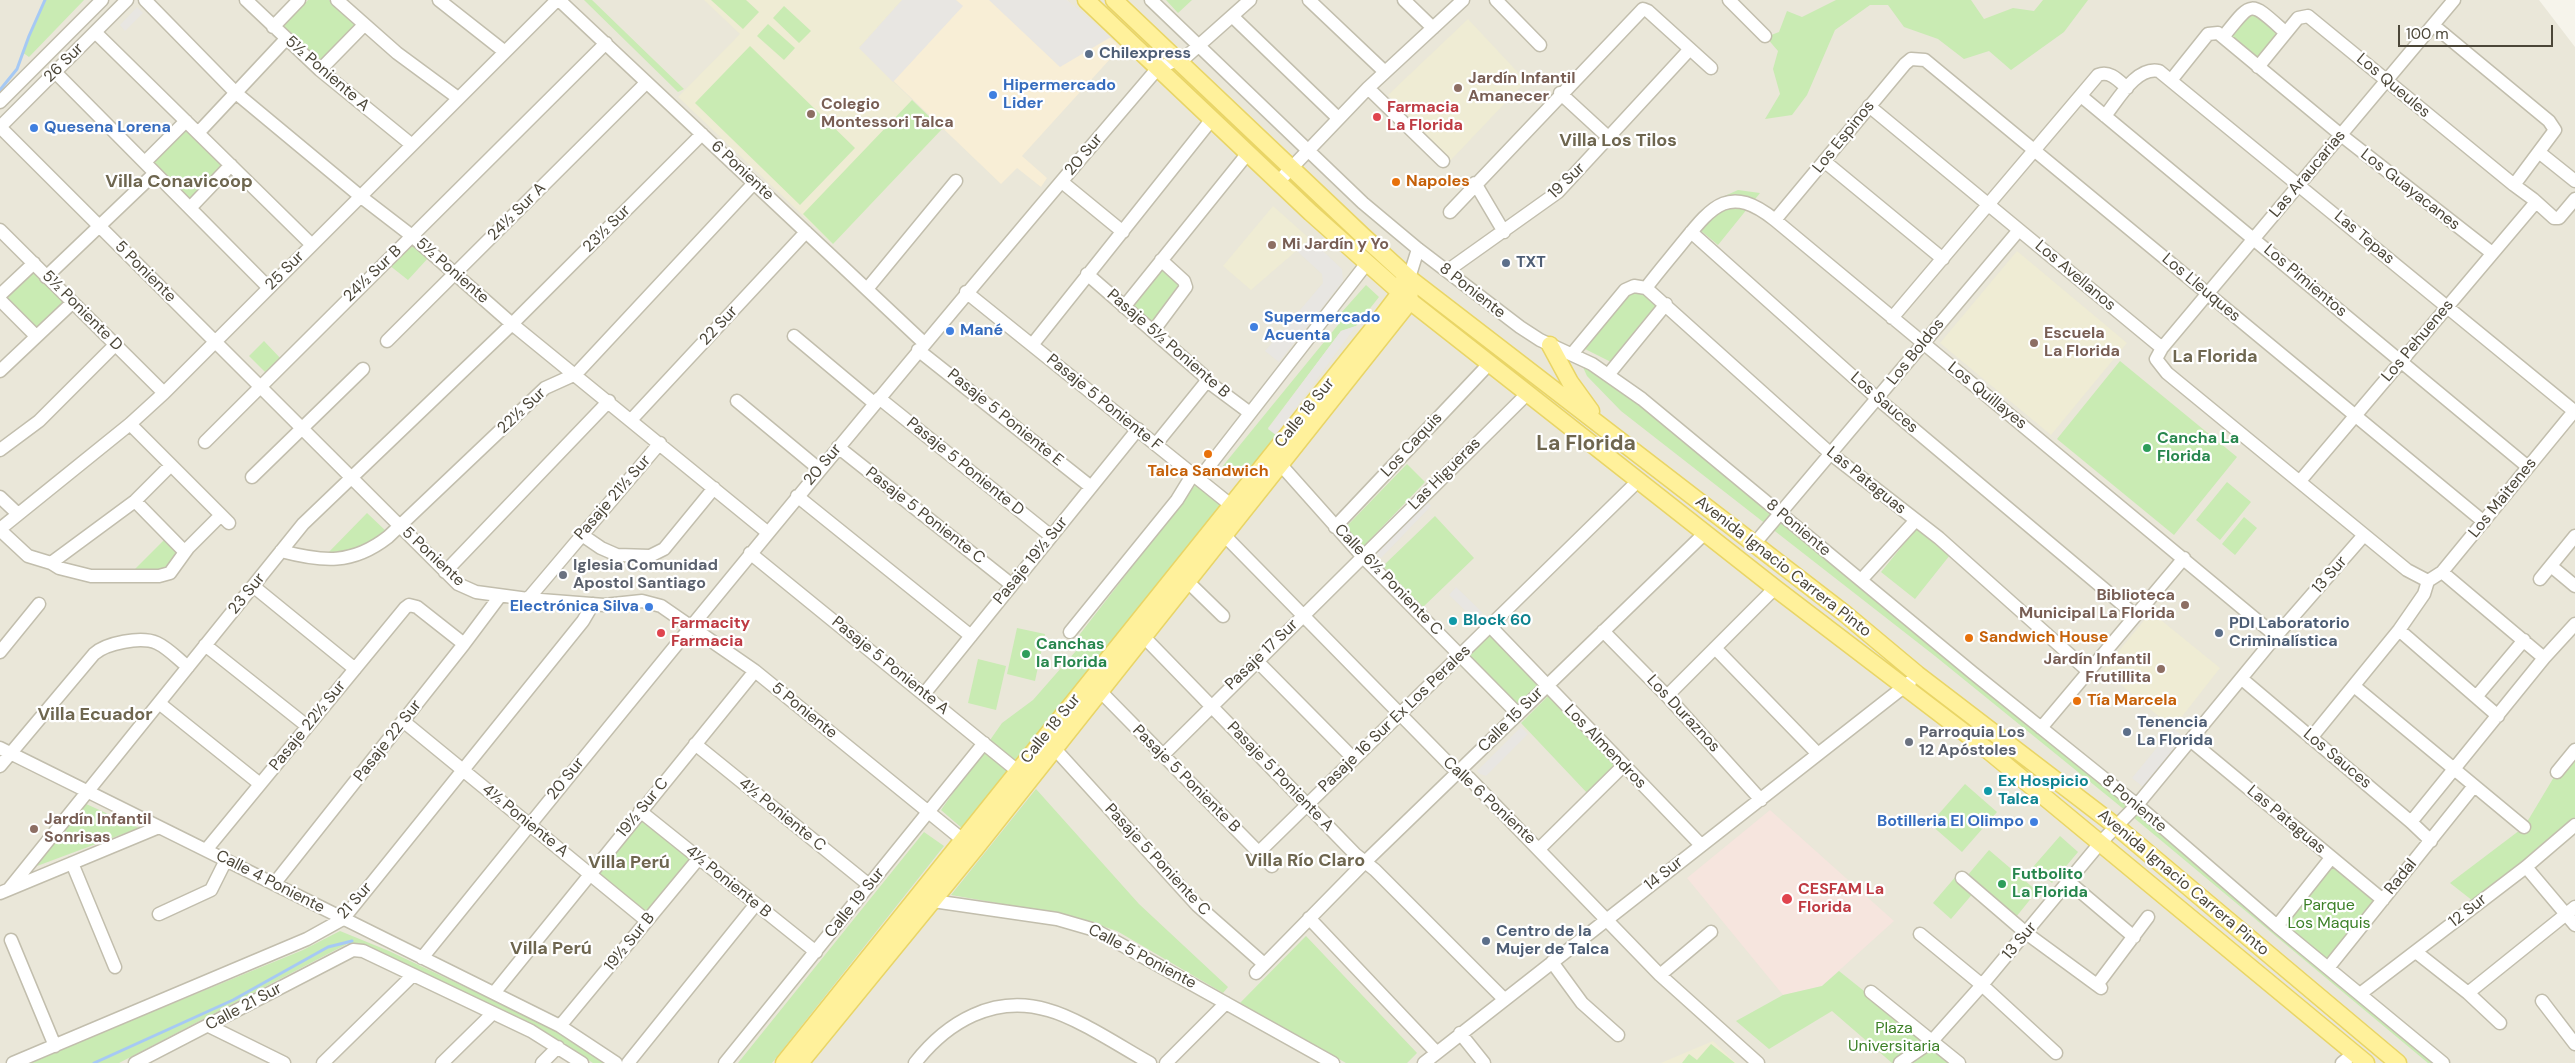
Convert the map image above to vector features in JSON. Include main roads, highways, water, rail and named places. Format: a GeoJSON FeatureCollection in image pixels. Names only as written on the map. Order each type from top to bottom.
{"type":"FeatureCollection","features":[{"type":"Feature","properties":{"kind":"main road","name":"Avenida Ignacio Carrera Pinto"},"geometry":{"type":"LineString","coordinates":[[1086,0],[1278,182],[1405,297],[1775,588],[1905,686],[2102,842],[2354,1060]]}},
{"type":"Feature","properties":{"kind":"main road","name":"Avenida Ignacio Carrera Pinto"},"geometry":{"type":"LineString","coordinates":[[1114,0],[1290,168],[1407,275],[1755,543],[1844,613],[1917,674],[2117,827],[2398,1063]]}},
{"type":"Feature","properties":{"kind":"main road"},"geometry":{"type":"LineString","coordinates":[[1405,297],[1407,275]]}},
{"type":"Feature","properties":{"kind":"main road","name":"Calle 18 Sur"},"geometry":{"type":"LineString","coordinates":[[1024,776],[1055,749],[1101,692],[1224,535],[1237,509],[1281,465],[1405,297]]}},
{"type":"Feature","properties":{"kind":"main road","name":"Calle 18 Sur"},"geometry":{"type":"LineString","coordinates":[[784,1063],[969,845],[1405,297]]}},
{"type":"Feature","properties":{"kind":"main road"},"geometry":{"type":"LineString","coordinates":[[1550,344],[1575,390],[1605,428]]}},
{"type":"Feature","properties":{"kind":"main road","name":"Calle 18 Sur"},"geometry":{"type":"LineString","coordinates":[[800,1063],[933,901],[969,845]]}},
{"type":"Feature","properties":{"kind":"waterway"},"geometry":{"type":"LineString","coordinates":[[0,90],[17,69],[45,0]]}},
{"type":"Feature","properties":{"kind":"waterway"},"geometry":{"type":"LineString","coordinates":[[94,1063],[233,1000],[328,947],[352,941]]}},
{"type":"Feature","properties":{"kind":"place","name":"Chilexpress"},"geometry":{"type":"Point","coordinates":[1089,54]}},
{"type":"Feature","properties":{"kind":"place","name":"Jardín Infantil Amanecer"},"geometry":{"type":"Point","coordinates":[1458,88]}},
{"type":"Feature","properties":{"kind":"place","name":"Hipermercado Lider"},"geometry":{"type":"Point","coordinates":[993,95]}},
{"type":"Feature","properties":{"kind":"place","name":"Colegio Montessori Talca"},"geometry":{"type":"Point","coordinates":[811,114]}},
{"type":"Feature","properties":{"kind":"place","name":"Farmacia La Florida"},"geometry":{"type":"Point","coordinates":[1377,117]}},
{"type":"Feature","properties":{"kind":"place","name":"Quesena Lorena"},"geometry":{"type":"Point","coordinates":[34,128]}},
{"type":"Feature","properties":{"kind":"place","name":"Napoles"},"geometry":{"type":"Point","coordinates":[1396,182]}},
{"type":"Feature","properties":{"kind":"place","name":"Mi Jardín y Yo"},"geometry":{"type":"Point","coordinates":[1272,245]}},
{"type":"Feature","properties":{"kind":"place","name":"TXT"},"geometry":{"type":"Point","coordinates":[1506,263]}},
{"type":"Feature","properties":{"kind":"place","name":"Supermercado Acuenta"},"geometry":{"type":"Point","coordinates":[1254,327]}},
{"type":"Feature","properties":{"kind":"place","name":"Mané"},"geometry":{"type":"Point","coordinates":[950,331]}},
{"type":"Feature","properties":{"kind":"place","name":"Escuela La Florida"},"geometry":{"type":"Point","coordinates":[2034,343]}},
{"type":"Feature","properties":{"kind":"place","name":"Cancha La Florida"},"geometry":{"type":"Point","coordinates":[2147,448]}},
{"type":"Feature","properties":{"kind":"place","name":"Talca Sandwich"},"geometry":{"type":"Point","coordinates":[1208,454]}},
{"type":"Feature","properties":{"kind":"place","name":"Iglesia Comunidad Apostol Santiago"},"geometry":{"type":"Point","coordinates":[563,575]}},
{"type":"Feature","properties":{"kind":"place","name":"Biblioteca Municipal La Florida"},"geometry":{"type":"Point","coordinates":[2185,605]}},
{"type":"Feature","properties":{"kind":"place","name":"Electrónica Silva"},"geometry":{"type":"Point","coordinates":[649,607]}},
{"type":"Feature","properties":{"kind":"place","name":"Block 60"},"geometry":{"type":"Point","coordinates":[1453,621]}},
{"type":"Feature","properties":{"kind":"place","name":"Farmacity Farmacia"},"geometry":{"type":"Point","coordinates":[661,633]}},
{"type":"Feature","properties":{"kind":"place","name":"PDI Laboratorio Criminalística"},"geometry":{"type":"Point","coordinates":[2219,633]}},
{"type":"Feature","properties":{"kind":"place","name":"Sandwich House"},"geometry":{"type":"Point","coordinates":[1969,638]}},
{"type":"Feature","properties":{"kind":"place","name":"Canchas la Florida"},"geometry":{"type":"Point","coordinates":[1026,654]}},
{"type":"Feature","properties":{"kind":"place","name":"Jardín Infantil Frutillita"},"geometry":{"type":"Point","coordinates":[2161,669]}},
{"type":"Feature","properties":{"kind":"place","name":"Tía Marcela"},"geometry":{"type":"Point","coordinates":[2077,701]}},
{"type":"Feature","properties":{"kind":"place","name":"Tenencia La Florida"},"geometry":{"type":"Point","coordinates":[2127,732]}},
{"type":"Feature","properties":{"kind":"place","name":"Parroquia Los 12 Apóstoles"},"geometry":{"type":"Point","coordinates":[1909,742]}},
{"type":"Feature","properties":{"kind":"place","name":"Ex Hospicio Talca"},"geometry":{"type":"Point","coordinates":[1988,791]}},
{"type":"Feature","properties":{"kind":"place","name":"Botilleria El Olimpo"},"geometry":{"type":"Point","coordinates":[2034,822]}},
{"type":"Feature","properties":{"kind":"place","name":"Jardín Infantil Sonrisas"},"geometry":{"type":"Point","coordinates":[34,829]}},
{"type":"Feature","properties":{"kind":"place","name":"Futbolito La Florida"},"geometry":{"type":"Point","coordinates":[2002,884]}},
{"type":"Feature","properties":{"kind":"place","name":"CESFAM La Florida"},"geometry":{"type":"Point","coordinates":[1787,899]}},
{"type":"Feature","properties":{"kind":"place","name":"Centro de la Mujer de Talca"},"geometry":{"type":"Point","coordinates":[1486,941]}},
{"type":"Feature","properties":{"kind":"district","name":"Villa Los Tilos"},"geometry":{"type":"Point","coordinates":[1618,141]}},
{"type":"Feature","properties":{"kind":"district","name":"Villa Conavicoop"},"geometry":{"type":"Point","coordinates":[179,182]}},
{"type":"Feature","properties":{"kind":"district","name":"La Florida"},"geometry":{"type":"Point","coordinates":[2215,357]}},
{"type":"Feature","properties":{"kind":"district","name":"La Florida"},"geometry":{"type":"Point","coordinates":[1586,444]}},
{"type":"Feature","properties":{"kind":"district","name":"Villa Ecuador"},"geometry":{"type":"Point","coordinates":[95,715]}},
{"type":"Feature","properties":{"kind":"district","name":"Villa Río Claro"},"geometry":{"type":"Point","coordinates":[1305,861]}},
{"type":"Feature","properties":{"kind":"district","name":"Villa Perú"},"geometry":{"type":"Point","coordinates":[629,863]}},
{"type":"Feature","properties":{"kind":"district","name":"Villa Perú"},"geometry":{"type":"Point","coordinates":[551,949]}},
{"type":"Feature","properties":{"kind":"park label","name":"Parque Los Maquis"},"geometry":{"type":"Point","coordinates":[2329,915]}},
{"type":"Feature","properties":{"kind":"park label","name":"Plaza Universitaria"},"geometry":{"type":"Point","coordinates":[1894,1038]}}]}
